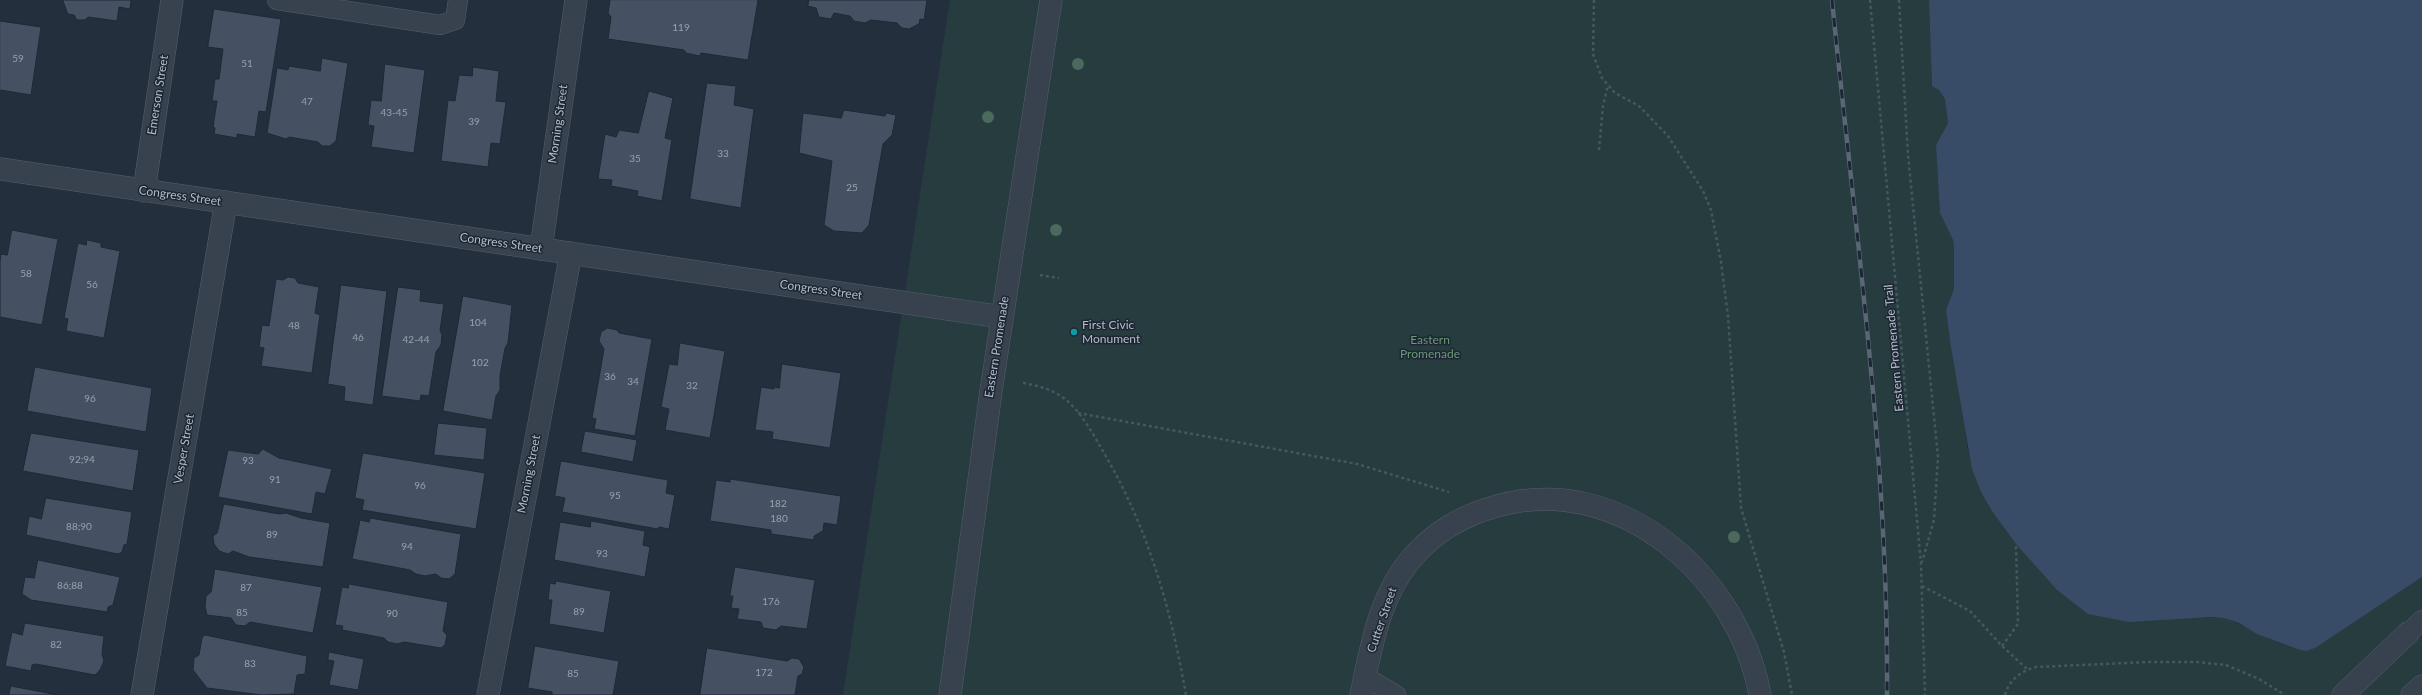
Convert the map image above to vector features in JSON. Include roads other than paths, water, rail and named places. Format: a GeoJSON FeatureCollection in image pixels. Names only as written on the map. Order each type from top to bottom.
{"type":"FeatureCollection","features":[{"type":"Feature","properties":{"kind":"street","name":"Emerson Street"},"geometry":{"type":"LineString","coordinates":[[144,191],[172,0]]}},
{"type":"Feature","properties":{"kind":"street","name":"Morning Street"},"geometry":{"type":"LineString","coordinates":[[541,249],[576,0]]}},
{"type":"Feature","properties":{"kind":"street","name":"Eastern Promenade"},"geometry":{"type":"LineString","coordinates":[[950,695],[1002,317],[1050,0]]}},
{"type":"Feature","properties":{"kind":"street","name":"Congress Street"},"geometry":{"type":"LineString","coordinates":[[0,169],[1002,317]]}},
{"type":"Feature","properties":{"kind":"street","name":"Vesper Street"},"geometry":{"type":"LineString","coordinates":[[142,695],[226,202]]}},
{"type":"Feature","properties":{"kind":"street","name":"Morning Street"},"geometry":{"type":"LineString","coordinates":[[488,695],[571,253]]}},
{"type":"Feature","properties":{"kind":"street","name":"Cutter Street"},"geometry":{"type":"LineString","coordinates":[[1363,686],[1376,629],[1389,594],[1404,568],[1424,545],[1445,528],[1484,509],[1521,501],[1554,500],[1589,505],[1622,516],[1651,532],[1692,564],[1719,596],[1740,630],[1752,662],[1760,695]]}},
{"type":"Feature","properties":{"kind":"street"},"geometry":{"type":"LineString","coordinates":[[2342,695],[2415,627]]}},
{"type":"Feature","properties":{"kind":"street"},"geometry":{"type":"LineString","coordinates":[[2412,695],[2422,686]]}},
{"type":"Feature","properties":{"kind":"lane"},"geometry":{"type":"LineString","coordinates":[[276,0],[440,25],[455,20],[458,0]]}},
{"type":"Feature","properties":{"kind":"lane"},"geometry":{"type":"LineString","coordinates":[[1363,686],[1396,695]]}},
{"type":"Feature","properties":{"kind":"water"},"geometry":{"type":"Polygon","coordinates":[[[1929,0],[2422,0],[2422,577],[2315,648],[2306,651],[2257,634],[2239,623],[2224,618],[2210,617],[2129,622],[2088,614],[2057,590],[2016,544],[1992,511],[1981,492],[1972,469],[1951,347],[1946,310],[1954,289],[1954,248],[1953,240],[1940,213],[1936,145],[1948,123],[1945,99],[1939,90],[1932,86],[1929,0]]]}},
{"type":"Feature","properties":{"kind":"railway"},"geometry":{"type":"LineString","coordinates":[[1832,0],[1877,434],[1886,608],[1887,695]]}},
{"type":"Feature","properties":{"kind":"place","name":"First Civic Monument"},"geometry":{"type":"Point","coordinates":[1074,332]}}]}
